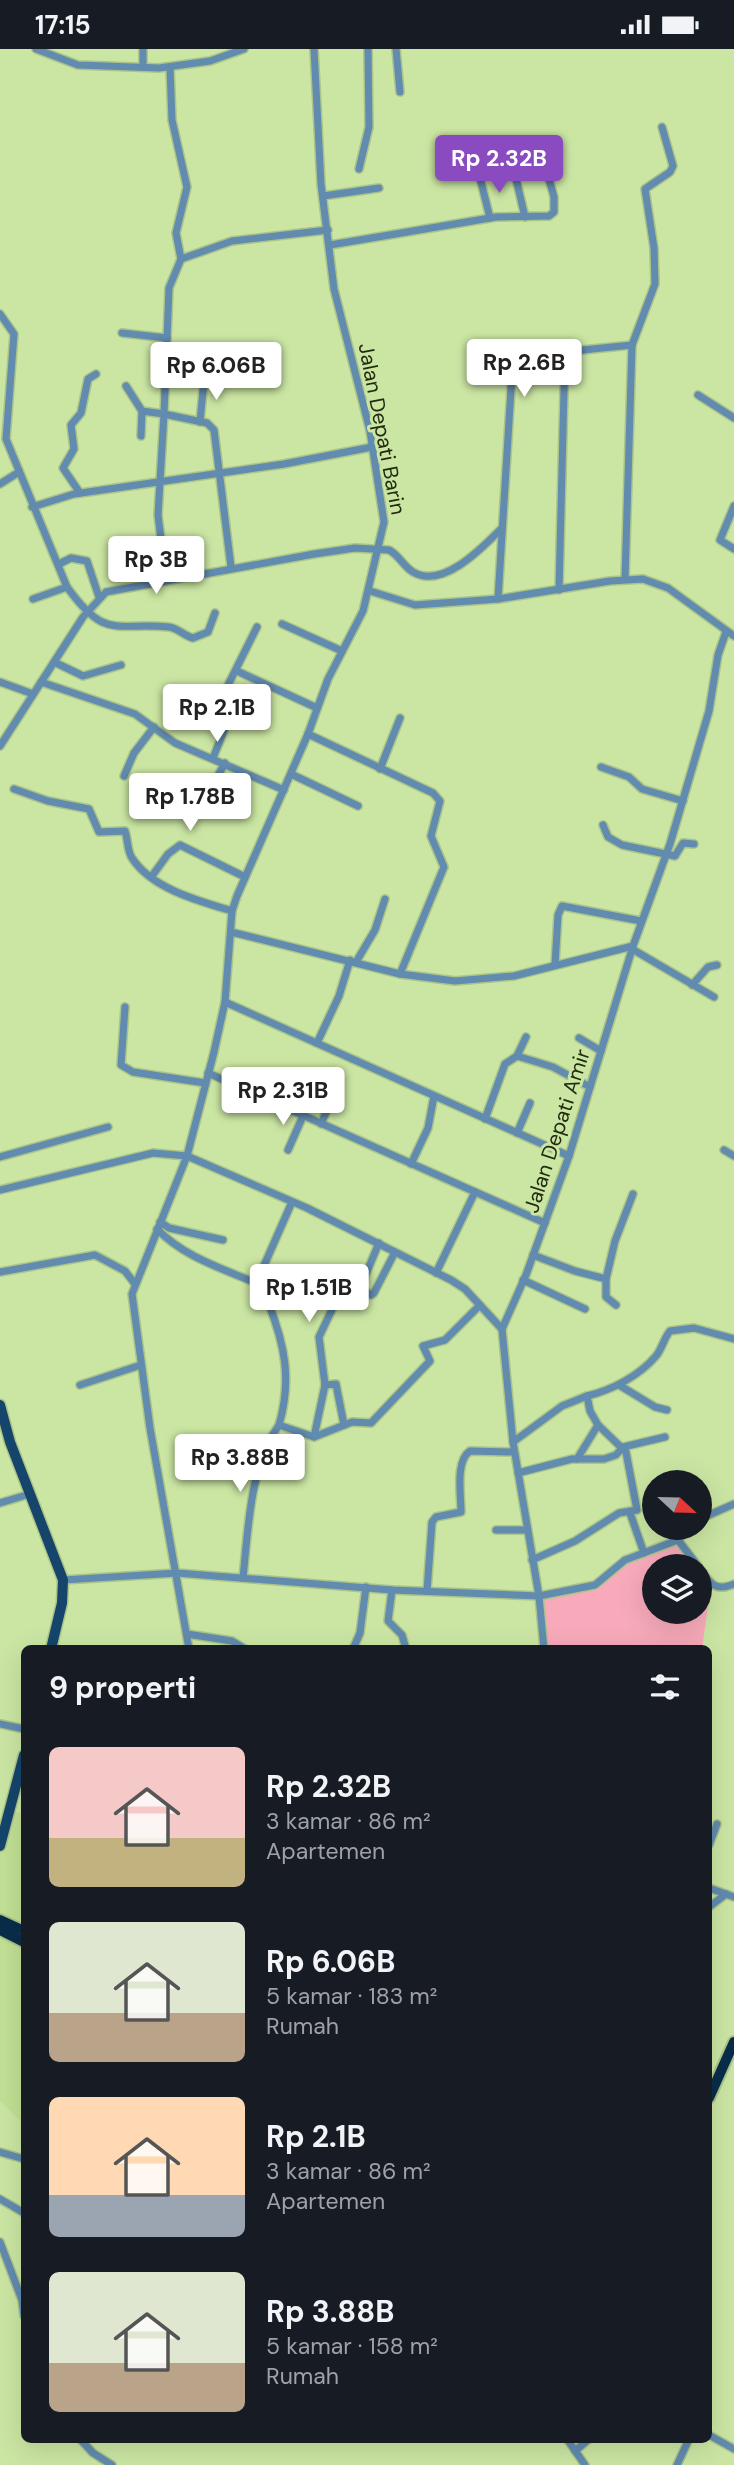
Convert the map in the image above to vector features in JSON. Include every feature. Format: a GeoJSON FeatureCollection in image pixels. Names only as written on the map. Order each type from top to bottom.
{"type":"FeatureCollection","features":[{"type":"Feature","properties":{"kind":"highway"},"geometry":{"type":"LineString","coordinates":[[0,1920],[21,1930]]}},
{"type":"Feature","properties":{"kind":"highway"},"geometry":{"type":"LineString","coordinates":[[0,1930],[21,1940]]}},
{"type":"Feature","properties":{"kind":"highway"},"geometry":{"type":"LineString","coordinates":[[712,2091],[734,2042]]}},
{"type":"Feature","properties":{"kind":"main road"},"geometry":{"type":"LineString","coordinates":[[0,1405],[5,1443],[30,1494],[63,1580],[62,1603],[52,1645]]}},
{"type":"Feature","properties":{"kind":"main road"},"geometry":{"type":"LineString","coordinates":[[0,1846],[21,1786]]}},
{"type":"Feature","properties":{"kind":"street"},"geometry":{"type":"LineString","coordinates":[[36,49],[78,65],[170,68],[210,61],[244,49]]}},
{"type":"Feature","properties":{"kind":"street"},"geometry":{"type":"LineString","coordinates":[[142,49],[143,66]]}},
{"type":"Feature","properties":{"kind":"street","name":"Jalan Depati Barin"},"geometry":{"type":"LineString","coordinates":[[188,1645],[141,1365],[132,1304],[135,1284],[187,1156],[225,1002],[232,911],[317,708],[370,591],[384,522],[372,447],[334,289],[323,197],[314,49]]}},
{"type":"Feature","properties":{"kind":"street"},"geometry":{"type":"LineString","coordinates":[[359,169],[369,127],[368,49]]}},
{"type":"Feature","properties":{"kind":"street"},"geometry":{"type":"LineString","coordinates":[[396,49],[400,92]]}},
{"type":"Feature","properties":{"kind":"street"},"geometry":{"type":"LineString","coordinates":[[166,580],[158,481],[164,414],[169,288],[181,259],[176,233],[187,187],[172,120],[170,68]]}},
{"type":"Feature","properties":{"kind":"street"},"geometry":{"type":"LineString","coordinates":[[625,579],[632,345],[655,283],[654,248],[645,189],[670,172],[673,166],[663,127]]}},
{"type":"Feature","properties":{"kind":"street"},"geometry":{"type":"LineString","coordinates":[[514,170],[525,217]]}},
{"type":"Feature","properties":{"kind":"street"},"geometry":{"type":"LineString","coordinates":[[480,178],[490,218]]}},
{"type":"Feature","properties":{"kind":"street"},"geometry":{"type":"LineString","coordinates":[[330,245],[490,218],[549,216],[554,212],[554,197],[549,179]]}},
{"type":"Feature","properties":{"kind":"street"},"geometry":{"type":"LineString","coordinates":[[323,197],[379,188]]}},
{"type":"Feature","properties":{"kind":"street"},"geometry":{"type":"LineString","coordinates":[[181,259],[232,241],[328,230]]}},
{"type":"Feature","properties":{"kind":"street"},"geometry":{"type":"LineString","coordinates":[[0,314],[14,334],[3,439],[67,587],[87,612],[117,628],[170,628],[193,639],[208,632],[215,613]]}},
{"type":"Feature","properties":{"kind":"street"},"geometry":{"type":"LineString","coordinates":[[122,333],[167,338]]}},
{"type":"Feature","properties":{"kind":"street"},"geometry":{"type":"LineString","coordinates":[[498,599],[513,357],[632,345]]}},
{"type":"Feature","properties":{"kind":"street"},"geometry":{"type":"LineString","coordinates":[[559,590],[565,351]]}},
{"type":"Feature","properties":{"kind":"street"},"geometry":{"type":"LineString","coordinates":[[80,493],[63,468],[74,449],[71,425],[81,413],[88,379],[96,374]]}},
{"type":"Feature","properties":{"kind":"street"},"geometry":{"type":"LineString","coordinates":[[200,422],[204,380]]}},
{"type":"Feature","properties":{"kind":"street"},"geometry":{"type":"LineString","coordinates":[[126,386],[142,411],[141,436]]}},
{"type":"Feature","properties":{"kind":"street"},"geometry":{"type":"LineString","coordinates":[[698,394],[734,418]]}},
{"type":"Feature","properties":{"kind":"street"},"geometry":{"type":"LineString","coordinates":[[142,411],[200,422],[214,430],[217,472],[231,567]]}},
{"type":"Feature","properties":{"kind":"street"},"geometry":{"type":"LineString","coordinates":[[32,507],[80,493],[372,447]]}},
{"type":"Feature","properties":{"kind":"street"},"geometry":{"type":"LineString","coordinates":[[0,484],[19,472]]}},
{"type":"Feature","properties":{"kind":"street"},"geometry":{"type":"LineString","coordinates":[[734,506],[720,537],[722,543],[734,549]]}},
{"type":"Feature","properties":{"kind":"street"},"geometry":{"type":"LineString","coordinates":[[0,746],[87,612],[99,597],[112,590],[231,567],[355,548],[392,551],[416,573],[437,574],[468,561],[502,528]]}},
{"type":"Feature","properties":{"kind":"street"},"geometry":{"type":"LineString","coordinates":[[59,564],[71,558],[87,561],[99,597]]}},
{"type":"Feature","properties":{"kind":"street"},"geometry":{"type":"LineString","coordinates":[[370,591],[415,605],[498,599],[625,579],[656,582],[730,634]]}},
{"type":"Feature","properties":{"kind":"street"},"geometry":{"type":"LineString","coordinates":[[33,599],[67,587]]}},
{"type":"Feature","properties":{"kind":"street"},"geometry":{"type":"LineString","coordinates":[[282,624],[342,651]]}},
{"type":"Feature","properties":{"kind":"street"},"geometry":{"type":"LineString","coordinates":[[214,758],[227,723],[220,703],[257,627]]}},
{"type":"Feature","properties":{"kind":"street","name":"Jalan Depati Amir"},"geometry":{"type":"LineString","coordinates":[[544,1645],[539,1596],[514,1452],[502,1329],[533,1255],[569,1156],[632,947],[683,801],[709,711],[718,655],[730,634]]}},
{"type":"Feature","properties":{"kind":"street"},"geometry":{"type":"LineString","coordinates":[[54,662],[76,674],[87,676],[110,666],[121,665]]}},
{"type":"Feature","properties":{"kind":"street"},"geometry":{"type":"LineString","coordinates":[[237,671],[317,708]]}},
{"type":"Feature","properties":{"kind":"street"},"geometry":{"type":"LineString","coordinates":[[0,682],[33,694]]}},
{"type":"Feature","properties":{"kind":"street"},"geometry":{"type":"LineString","coordinates":[[41,682],[135,714],[175,743],[284,790]]}},
{"type":"Feature","properties":{"kind":"street"},"geometry":{"type":"LineString","coordinates":[[380,769],[400,718]]}},
{"type":"Feature","properties":{"kind":"street"},"geometry":{"type":"LineString","coordinates":[[124,776],[134,753],[154,727]]}},
{"type":"Feature","properties":{"kind":"street"},"geometry":{"type":"LineString","coordinates":[[308,734],[433,793],[440,802],[431,836],[444,868],[400,974]]}},
{"type":"Feature","properties":{"kind":"street"},"geometry":{"type":"LineString","coordinates":[[203,802],[225,763]]}},
{"type":"Feature","properties":{"kind":"street"},"geometry":{"type":"LineString","coordinates":[[601,767],[629,777],[642,789],[683,801]]}},
{"type":"Feature","properties":{"kind":"street"},"geometry":{"type":"LineString","coordinates":[[291,774],[358,806]]}},
{"type":"Feature","properties":{"kind":"street"},"geometry":{"type":"LineString","coordinates":[[13,789],[48,801],[89,809],[94,826],[101,833],[124,831],[131,857],[152,876],[175,891],[232,911]]}},
{"type":"Feature","properties":{"kind":"street"},"geometry":{"type":"LineString","coordinates":[[603,825],[608,837],[615,843],[666,854],[676,856],[682,843],[694,844]]}},
{"type":"Feature","properties":{"kind":"street"},"geometry":{"type":"LineString","coordinates":[[152,876],[168,853],[180,845],[245,877]]}},
{"type":"Feature","properties":{"kind":"street"},"geometry":{"type":"LineString","coordinates":[[317,1044],[353,961],[376,930],[386,898]]}},
{"type":"Feature","properties":{"kind":"street"},"geometry":{"type":"LineString","coordinates":[[555,965],[558,915],[562,906],[576,906],[641,921]]}},
{"type":"Feature","properties":{"kind":"street"},"geometry":{"type":"LineString","coordinates":[[231,932],[400,974],[455,981],[480,980],[632,947],[714,997]]}},
{"type":"Feature","properties":{"kind":"street"},"geometry":{"type":"LineString","coordinates":[[692,985],[708,967],[717,965]]}},
{"type":"Feature","properties":{"kind":"street"},"geometry":{"type":"LineString","coordinates":[[225,1002],[569,1156]]}},
{"type":"Feature","properties":{"kind":"street"},"geometry":{"type":"LineString","coordinates":[[125,1007],[121,1065],[133,1072],[205,1083]]}},
{"type":"Feature","properties":{"kind":"street"},"geometry":{"type":"LineString","coordinates":[[485,1119],[505,1064],[517,1056],[526,1037]]}},
{"type":"Feature","properties":{"kind":"street"},"geometry":{"type":"LineString","coordinates":[[579,1038],[601,1051]]}},
{"type":"Feature","properties":{"kind":"street"},"geometry":{"type":"LineString","coordinates":[[517,1056],[554,1067],[590,1087]]}},
{"type":"Feature","properties":{"kind":"street"},"geometry":{"type":"LineString","coordinates":[[208,1073],[545,1223]]}},
{"type":"Feature","properties":{"kind":"street"},"geometry":{"type":"LineString","coordinates":[[321,1124],[337,1087]]}},
{"type":"Feature","properties":{"kind":"street"},"geometry":{"type":"LineString","coordinates":[[411,1164],[428,1128],[434,1096]]}},
{"type":"Feature","properties":{"kind":"street"},"geometry":{"type":"LineString","coordinates":[[517,1133],[530,1103]]}},
{"type":"Feature","properties":{"kind":"street"},"geometry":{"type":"LineString","coordinates":[[289,1150],[303,1116]]}},
{"type":"Feature","properties":{"kind":"street"},"geometry":{"type":"LineString","coordinates":[[0,1157],[107,1127]]}},
{"type":"Feature","properties":{"kind":"street"},"geometry":{"type":"LineString","coordinates":[[723,1150],[734,1156]]}},
{"type":"Feature","properties":{"kind":"street"},"geometry":{"type":"LineString","coordinates":[[0,1190],[153,1153],[187,1156],[292,1202],[436,1273],[465,1289],[502,1329]]}},
{"type":"Feature","properties":{"kind":"street"},"geometry":{"type":"LineString","coordinates":[[436,1273],[475,1192]]}},
{"type":"Feature","properties":{"kind":"street"},"geometry":{"type":"LineString","coordinates":[[616,1305],[606,1297],[606,1279],[618,1229],[634,1195]]}},
{"type":"Feature","properties":{"kind":"street"},"geometry":{"type":"LineString","coordinates":[[243,1578],[254,1495],[263,1459],[279,1425],[288,1378],[286,1361],[267,1300],[257,1290],[256,1283],[292,1202]]}},
{"type":"Feature","properties":{"kind":"street"},"geometry":{"type":"LineString","coordinates":[[159,1228],[170,1242],[204,1262],[256,1283]]}},
{"type":"Feature","properties":{"kind":"street"},"geometry":{"type":"LineString","coordinates":[[159,1228],[223,1240]]}},
{"type":"Feature","properties":{"kind":"street"},"geometry":{"type":"LineString","coordinates":[[360,1289],[379,1243]]}},
{"type":"Feature","properties":{"kind":"street"},"geometry":{"type":"LineString","coordinates":[[314,1437],[324,1385],[319,1343],[322,1329],[345,1282],[371,1295],[395,1252]]}},
{"type":"Feature","properties":{"kind":"street"},"geometry":{"type":"LineString","coordinates":[[0,1272],[95,1255],[125,1271],[135,1284]]}},
{"type":"Feature","properties":{"kind":"street"},"geometry":{"type":"LineString","coordinates":[[533,1255],[606,1279]]}},
{"type":"Feature","properties":{"kind":"street"},"geometry":{"type":"LineString","coordinates":[[523,1280],[584,1309]]}},
{"type":"Feature","properties":{"kind":"street"},"geometry":{"type":"LineString","coordinates":[[279,1425],[314,1437],[345,1425],[371,1423],[430,1361],[422,1346],[445,1340],[480,1305]]}},
{"type":"Feature","properties":{"kind":"street"},"geometry":{"type":"LineString","coordinates":[[513,1442],[562,1406],[620,1385],[656,1355],[672,1330],[705,1330],[734,1339]]}},
{"type":"Feature","properties":{"kind":"street"},"geometry":{"type":"LineString","coordinates":[[79,1385],[141,1365]]}},
{"type":"Feature","properties":{"kind":"street"},"geometry":{"type":"LineString","coordinates":[[324,1385],[336,1384],[345,1425]]}},
{"type":"Feature","properties":{"kind":"street"},"geometry":{"type":"LineString","coordinates":[[620,1385],[655,1407],[667,1410]]}},
{"type":"Feature","properties":{"kind":"street"},"geometry":{"type":"LineString","coordinates":[[532,1560],[575,1541],[619,1513],[630,1513],[638,1506],[623,1447],[613,1442],[598,1425],[590,1411],[587,1397]]}},
{"type":"Feature","properties":{"kind":"street"},"geometry":{"type":"LineString","coordinates":[[577,1459],[598,1425]]}},
{"type":"Feature","properties":{"kind":"street"},"geometry":{"type":"LineString","coordinates":[[518,1473],[577,1459],[604,1459],[616,1455],[623,1447],[665,1437]]}},
{"type":"Feature","properties":{"kind":"street"},"geometry":{"type":"LineString","coordinates":[[427,1591],[432,1520],[461,1512],[461,1467],[466,1454],[470,1451],[514,1452]]}},
{"type":"Feature","properties":{"kind":"street"},"geometry":{"type":"LineString","coordinates":[[0,1503],[30,1494]]}},
{"type":"Feature","properties":{"kind":"street"},"geometry":{"type":"LineString","coordinates":[[712,1514],[734,1504]]}},
{"type":"Feature","properties":{"kind":"street"},"geometry":{"type":"LineString","coordinates":[[630,1513],[644,1553]]}},
{"type":"Feature","properties":{"kind":"street"},"geometry":{"type":"LineString","coordinates":[[496,1530],[527,1530]]}},
{"type":"Feature","properties":{"kind":"street"},"geometry":{"type":"LineString","coordinates":[[63,1580],[177,1573],[392,1590],[539,1596],[595,1585],[625,1560],[679,1541],[689,1554]]}},
{"type":"Feature","properties":{"kind":"street"},"geometry":{"type":"LineString","coordinates":[[712,1582],[718,1589],[734,1584]]}},
{"type":"Feature","properties":{"kind":"street"},"geometry":{"type":"LineString","coordinates":[[356,1645],[360,1633],[366,1587]]}},
{"type":"Feature","properties":{"kind":"street"},"geometry":{"type":"LineString","coordinates":[[392,1590],[388,1621],[402,1635],[405,1645]]}},
{"type":"Feature","properties":{"kind":"street"},"geometry":{"type":"LineString","coordinates":[[187,1634],[232,1640],[239,1645]]}},
{"type":"Feature","properties":{"kind":"street"},"geometry":{"type":"LineString","coordinates":[[0,1724],[21,1728]]}},
{"type":"Feature","properties":{"kind":"street"},"geometry":{"type":"LineString","coordinates":[[712,1837],[717,1824]]}},
{"type":"Feature","properties":{"kind":"street"},"geometry":{"type":"LineString","coordinates":[[712,1889],[730,1896]]}},
{"type":"Feature","properties":{"kind":"street"},"geometry":{"type":"LineString","coordinates":[[712,1905],[730,1896]]}},
{"type":"Feature","properties":{"kind":"street"},"geometry":{"type":"LineString","coordinates":[[0,2152],[21,2158]]}},
{"type":"Feature","properties":{"kind":"street"},"geometry":{"type":"LineString","coordinates":[[0,2199],[21,2211]]}},
{"type":"Feature","properties":{"kind":"street"},"geometry":{"type":"LineString","coordinates":[[0,2242],[21,2297]]}},
{"type":"Feature","properties":{"kind":"street"},"geometry":{"type":"LineString","coordinates":[[712,2437],[734,2449]]}},
{"type":"Feature","properties":{"kind":"street"},"geometry":{"type":"LineString","coordinates":[[84,2443],[108,2464]]}},
{"type":"Feature","properties":{"kind":"street"},"geometry":{"type":"LineString","coordinates":[[570,2443],[585,2465]]}},
{"type":"Feature","properties":{"kind":"street"},"geometry":{"type":"LineString","coordinates":[[575,2451],[584,2443]]}},
{"type":"Feature","properties":{"kind":"street"},"geometry":{"type":"LineString","coordinates":[[677,2465],[687,2443]]}},
{"type":"Feature","properties":{"kind":"shaded area"},"geometry":{"type":"Polygon","coordinates":[[[676,1540],[688,1554],[642,1554],[642,1624],[706,1624],[703,1645],[544,1645],[539,1600],[592,1586],[626,1560],[676,1540]]]}},
{"type":"Feature","properties":{"kind":"shaded area"},"geometry":{"type":"Polygon","coordinates":[[[12,1811],[21,1813],[21,1926],[0,1916],[0,1852],[12,1811]]]}},
{"type":"Feature","properties":{"kind":"shaded area"},"geometry":{"type":"Polygon","coordinates":[[[0,1937],[21,1948],[21,2121],[0,2101],[0,1937]]]}}]}
